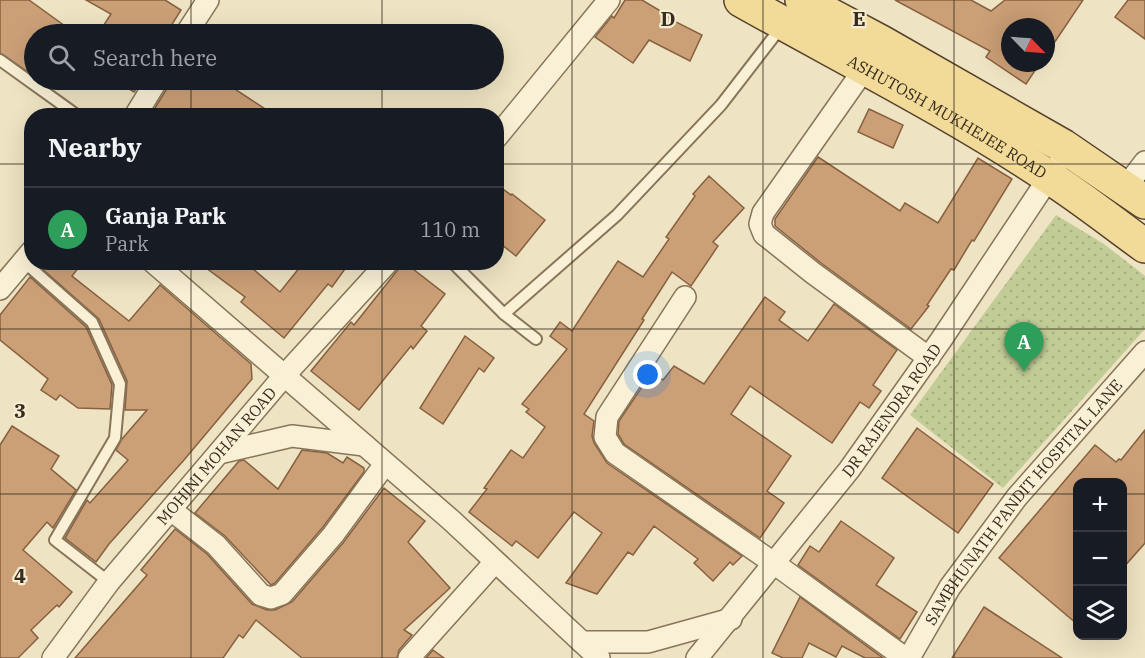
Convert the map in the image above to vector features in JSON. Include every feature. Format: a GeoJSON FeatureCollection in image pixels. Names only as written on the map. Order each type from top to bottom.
{"type":"FeatureCollection","features":[{"type":"Feature","properties":{"kind":"main road","name":"ASHUTOSH MUKHEJEE ROAD"},"geometry":{"type":"LineString","coordinates":[[741,0],[792,12],[840,9],[891,47],[1067,148],[1135,195]]}},
{"type":"Feature","properties":{"kind":"main road","name":"ASHUTOSH MUKHEJEE ROAD"},"geometry":{"type":"LineString","coordinates":[[792,12],[866,68],[1050,177],[1145,246]]}},
{"type":"Feature","properties":{"kind":"street"},"geometry":{"type":"LineString","coordinates":[[504,128],[609,0]]}},
{"type":"Feature","properties":{"kind":"street"},"geometry":{"type":"LineString","coordinates":[[192,24],[205,1]]}},
{"type":"Feature","properties":{"kind":"street"},"geometry":{"type":"LineString","coordinates":[[866,68],[763,213],[760,224],[764,234],[929,358]]}},
{"type":"Feature","properties":{"kind":"street"},"geometry":{"type":"LineString","coordinates":[[140,108],[151,90]]}},
{"type":"Feature","properties":{"kind":"street","name":"DR RAJENDRA ROAD"},"geometry":{"type":"LineString","coordinates":[[698,658],[849,470],[929,358],[1067,148]]}},
{"type":"Feature","properties":{"kind":"street"},"geometry":{"type":"LineString","coordinates":[[1135,195],[1145,162]]}},
{"type":"Feature","properties":{"kind":"street"},"geometry":{"type":"LineString","coordinates":[[0,289],[24,260]]}},
{"type":"Feature","properties":{"kind":"street"},"geometry":{"type":"LineString","coordinates":[[162,270],[495,561],[599,658]]}},
{"type":"Feature","properties":{"kind":"street","name":"MOHINI MOHAN ROAD"},"geometry":{"type":"LineString","coordinates":[[53,658],[109,582],[284,376],[381,270]]}},
{"type":"Feature","properties":{"kind":"street"},"geometry":{"type":"LineString","coordinates":[[685,297],[607,417],[605,437],[615,453],[907,658]]}},
{"type":"Feature","properties":{"kind":"street","name":"SAMBHUNATH PANDIT HOSPITAL LANE"},"geometry":{"type":"LineString","coordinates":[[907,658],[950,587],[1017,497],[1145,352]]}},
{"type":"Feature","properties":{"kind":"street"},"geometry":{"type":"LineString","coordinates":[[219,453],[292,436],[364,445]]}},
{"type":"Feature","properties":{"kind":"street"},"geometry":{"type":"LineString","coordinates":[[171,510],[216,545],[261,596],[271,598],[282,594],[333,535],[385,464]]}},
{"type":"Feature","properties":{"kind":"street"},"geometry":{"type":"LineString","coordinates":[[409,658],[495,561]]}},
{"type":"Feature","properties":{"kind":"street"},"geometry":{"type":"LineString","coordinates":[[582,642],[648,642],[731,619]]}},
{"type":"Feature","properties":{"kind":"lane"},"geometry":{"type":"LineString","coordinates":[[504,314],[618,215],[721,105],[792,12]]}},
{"type":"Feature","properties":{"kind":"lane"},"geometry":{"type":"LineString","coordinates":[[0,60],[24,77]]}},
{"type":"Feature","properties":{"kind":"lane"},"geometry":{"type":"LineString","coordinates":[[42,90],[67,108]]}},
{"type":"Feature","properties":{"kind":"lane"},"geometry":{"type":"LineString","coordinates":[[41,270],[92,322],[120,384],[115,438],[55,540],[109,582]]}},
{"type":"Feature","properties":{"kind":"lane"},"geometry":{"type":"LineString","coordinates":[[460,270],[504,314],[536,339]]}},
{"type":"Feature","properties":{"kind":"green space"},"geometry":{"type":"Polygon","coordinates":[[[1056,215],[1104,244],[1145,276],[1145,329],[1003,488],[910,415],[1056,215]]]}},
{"type":"Feature","properties":{"kind":"building"},"geometry":{"type":"Polygon","coordinates":[[[0,0],[29,0],[62,24],[24,24],[24,69],[0,53],[0,0]]]}},
{"type":"Feature","properties":{"kind":"building"},"geometry":{"type":"Polygon","coordinates":[[[86,0],[165,0],[181,10],[172,24],[104,24],[111,14],[86,0]]]}},
{"type":"Feature","properties":{"kind":"building"},"geometry":{"type":"Polygon","coordinates":[[[625,0],[642,0],[669,16],[668,18],[702,35],[690,61],[649,40],[633,63],[595,37],[612,16],[614,18],[625,0]]]}},
{"type":"Feature","properties":{"kind":"building"},"geometry":{"type":"Polygon","coordinates":[[[895,0],[971,0],[991,11],[1005,0],[1083,0],[1055,42],[1055,18],[1001,18],[1001,67],[986,57],[990,51],[895,0]]]}},
{"type":"Feature","properties":{"kind":"building"},"geometry":{"type":"Polygon","coordinates":[[[1128,0],[1145,0],[1145,39],[1115,17],[1128,0]]]}},
{"type":"Feature","properties":{"kind":"building"},"geometry":{"type":"Polygon","coordinates":[[[1008,72],[1034,72],[1026,84],[1008,72]]]}},
{"type":"Feature","properties":{"kind":"building"},"geometry":{"type":"Polygon","coordinates":[[[166,90],[236,90],[264,108],[155,108],[166,90]]]}},
{"type":"Feature","properties":{"kind":"building"},"geometry":{"type":"Polygon","coordinates":[[[869,109],[903,125],[893,148],[858,132],[869,109]]]}},
{"type":"Feature","properties":{"kind":"building"},"geometry":{"type":"Polygon","coordinates":[[[818,157],[900,211],[905,203],[938,223],[978,158],[1012,179],[974,241],[972,240],[954,270],[951,269],[927,305],[929,306],[911,329],[775,226],[775,219],[818,157]]]}},
{"type":"Feature","properties":{"kind":"building"},"geometry":{"type":"Polygon","coordinates":[[[709,176],[744,208],[713,242],[718,246],[691,286],[672,272],[584,414],[594,421],[592,436],[594,443],[607,463],[742,556],[733,565],[730,562],[713,581],[694,563],[698,559],[654,526],[633,555],[628,552],[597,594],[566,583],[602,533],[574,512],[538,558],[516,541],[512,546],[469,512],[487,489],[484,488],[511,450],[523,458],[545,427],[526,412],[529,409],[522,404],[567,349],[550,336],[560,322],[572,331],[618,261],[643,277],[669,239],[666,237],[695,196],[693,194],[709,176]]]}},
{"type":"Feature","properties":{"kind":"building"},"geometry":{"type":"Polygon","coordinates":[[[504,190],[545,220],[516,256],[504,246],[504,190]]]}},
{"type":"Feature","properties":{"kind":"building"},"geometry":{"type":"Polygon","coordinates":[[[44,270],[77,270],[72,276],[129,321],[160,285],[251,364],[252,379],[96,562],[65,538],[87,500],[90,503],[128,460],[116,450],[122,439],[147,410],[125,410],[127,381],[99,319],[44,270]]]}},
{"type":"Feature","properties":{"kind":"building"},"geometry":{"type":"Polygon","coordinates":[[[209,270],[254,270],[280,292],[298,270],[344,270],[332,287],[328,284],[284,338],[241,302],[245,297],[209,270]]]}},
{"type":"Feature","properties":{"kind":"building"},"geometry":{"type":"Polygon","coordinates":[[[398,270],[414,270],[445,294],[421,326],[427,331],[413,349],[411,346],[359,410],[311,371],[351,322],[354,325],[398,270]]]}},
{"type":"Feature","properties":{"kind":"building"},"geometry":{"type":"Polygon","coordinates":[[[30,277],[86,327],[112,385],[110,409],[78,408],[60,395],[56,400],[41,390],[48,379],[0,340],[0,315],[30,277]]]}},
{"type":"Feature","properties":{"kind":"building"},"geometry":{"type":"Polygon","coordinates":[[[765,297],[785,312],[779,320],[808,341],[834,304],[897,350],[873,385],[881,391],[869,408],[860,402],[832,443],[750,386],[731,414],[791,456],[767,491],[784,503],[760,538],[624,444],[618,434],[619,421],[652,372],[663,380],[674,366],[704,384],[765,297]]]}},
{"type":"Feature","properties":{"kind":"building"},"geometry":{"type":"Polygon","coordinates":[[[465,336],[494,358],[484,372],[479,368],[443,424],[420,408],[465,336]]]}},
{"type":"Feature","properties":{"kind":"building"},"geometry":{"type":"Polygon","coordinates":[[[12,426],[59,456],[51,469],[76,490],[53,528],[47,522],[23,550],[72,592],[59,607],[57,605],[31,630],[38,638],[18,658],[0,658],[0,445],[12,426]]]}},
{"type":"Feature","properties":{"kind":"building"},"geometry":{"type":"Polygon","coordinates":[[[917,428],[993,484],[958,533],[882,478],[917,428]]]}},
{"type":"Feature","properties":{"kind":"building"},"geometry":{"type":"Polygon","coordinates":[[[1145,430],[1145,543],[1127,563],[1127,478],[1073,478],[1073,621],[999,558],[1095,445],[1116,462],[1121,460],[1145,430]]]}},
{"type":"Feature","properties":{"kind":"building"},"geometry":{"type":"Polygon","coordinates":[[[302,450],[327,453],[343,463],[347,457],[364,468],[364,472],[323,527],[271,585],[225,536],[195,513],[239,461],[244,460],[278,489],[302,450]]]}},
{"type":"Feature","properties":{"kind":"building"},"geometry":{"type":"Polygon","coordinates":[[[384,488],[425,521],[408,542],[450,588],[404,630],[412,635],[399,650],[397,658],[302,658],[256,620],[243,638],[239,635],[223,658],[75,658],[147,575],[141,570],[175,529],[207,554],[252,604],[267,610],[275,610],[292,602],[343,543],[384,488]]]}},
{"type":"Feature","properties":{"kind":"building"},"geometry":{"type":"Polygon","coordinates":[[[841,521],[894,558],[876,585],[917,612],[900,639],[798,565],[810,546],[819,552],[841,521]]]}},
{"type":"Feature","properties":{"kind":"building"},"geometry":{"type":"Polygon","coordinates":[[[800,597],[883,658],[865,658],[842,646],[836,657],[809,643],[802,658],[783,658],[772,653],[800,597]]]}},
{"type":"Feature","properties":{"kind":"building"},"geometry":{"type":"Polygon","coordinates":[[[984,607],[1062,658],[952,658],[984,607]]]}},
{"type":"Feature","properties":{"kind":"building"},"geometry":{"type":"Polygon","coordinates":[[[433,650],[444,658],[426,658],[433,650]]]}},
{"type":"Feature","properties":{"kind":"place","name":"Ganja Park"},"geometry":{"type":"Point","coordinates":[1024,372]}}]}
